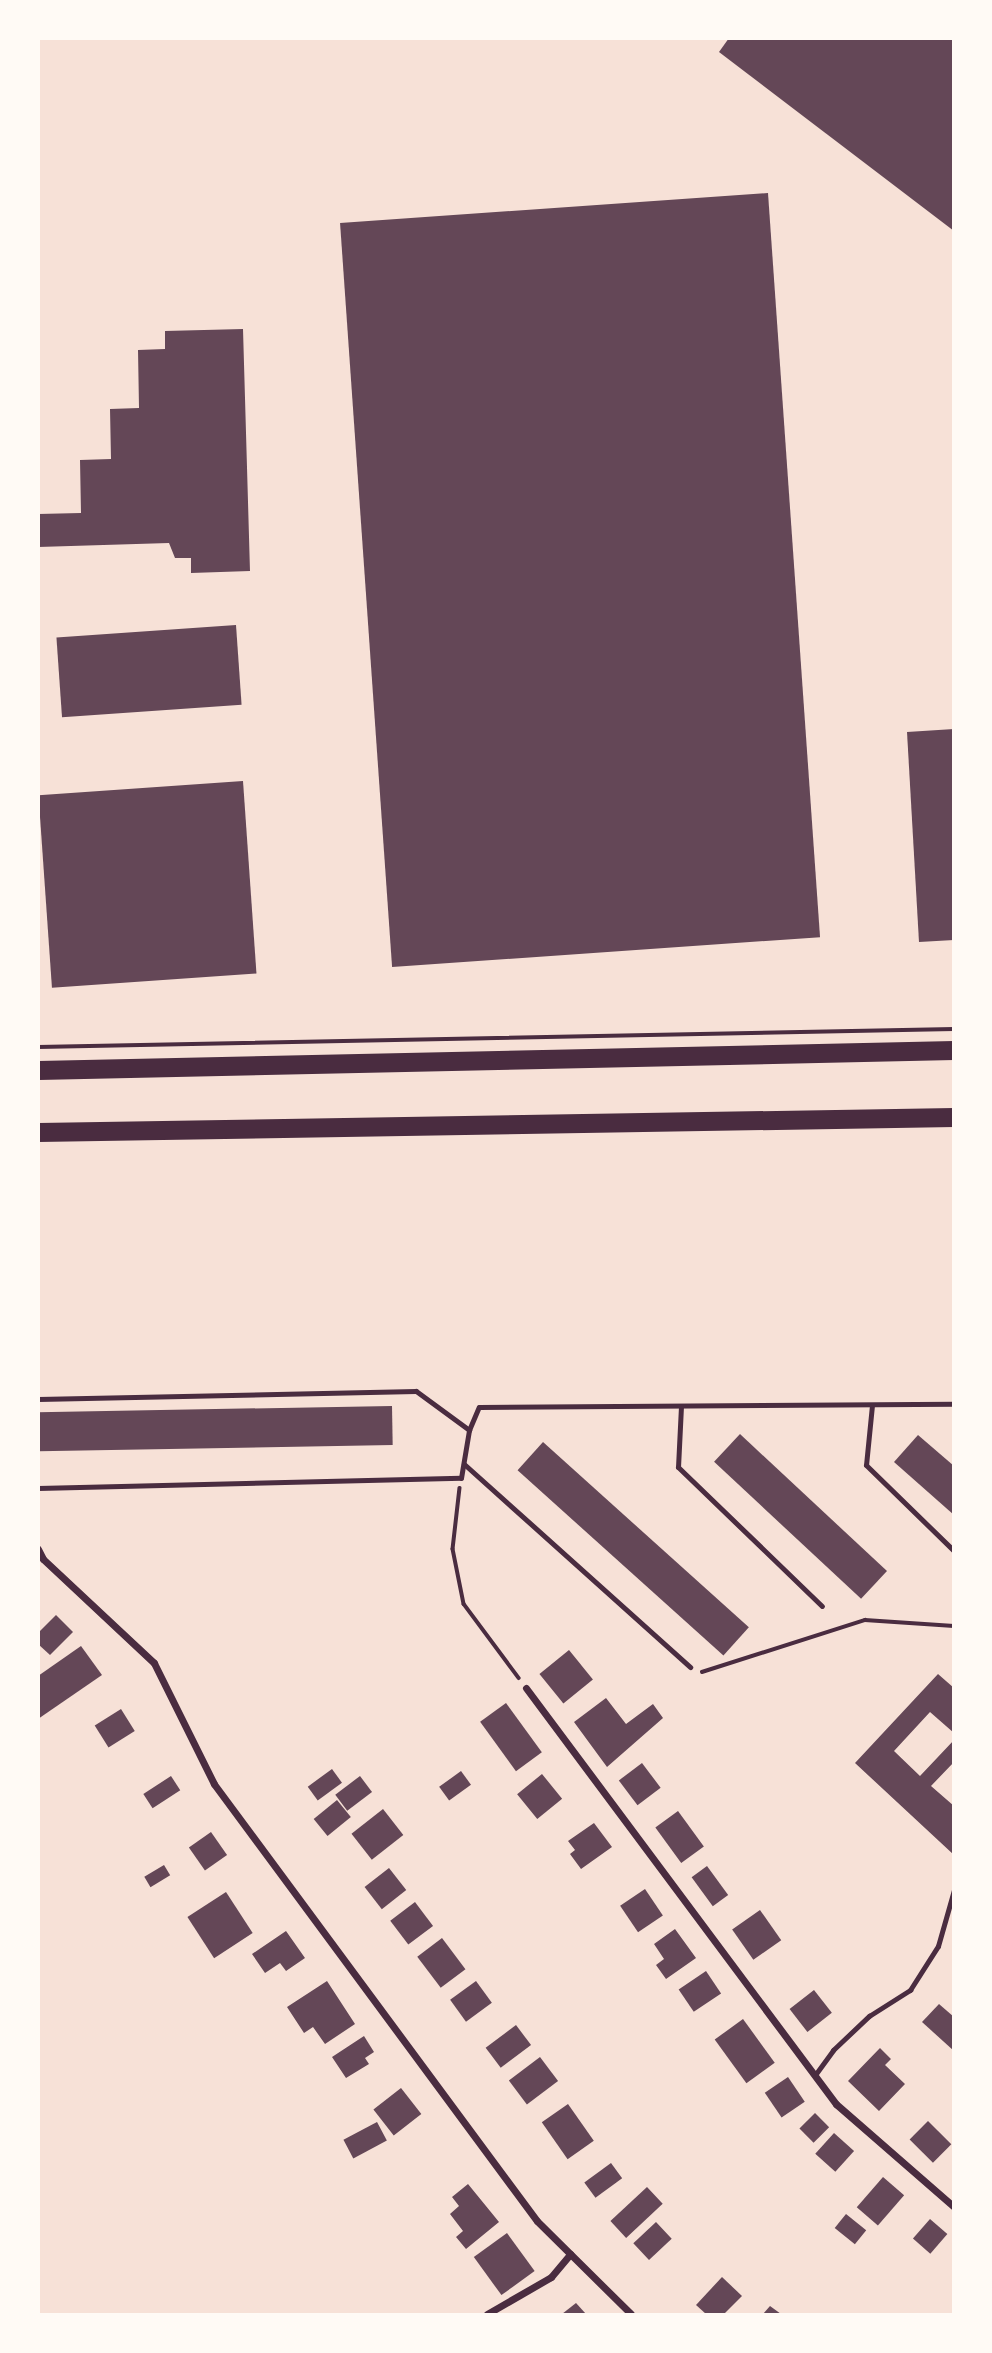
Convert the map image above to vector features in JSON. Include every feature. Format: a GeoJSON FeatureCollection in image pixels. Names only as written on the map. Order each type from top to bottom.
{"type":"FeatureCollection","features":[{"type":"Feature","properties":{"kind":"highway"},"geometry":{"type":"LineString","coordinates":[[38,1070],[954,1050]]}},
{"type":"Feature","properties":{"kind":"highway"},"geometry":{"type":"LineString","coordinates":[[38,1132],[954,1117]]}},
{"type":"Feature","properties":{"kind":"street"},"geometry":{"type":"LineString","coordinates":[[38,1549],[43,1559],[154,1663],[214,1784],[537,2221],[631,2315]]}},
{"type":"Feature","properties":{"kind":"street"},"geometry":{"type":"LineString","coordinates":[[526,1688],[836,2104],[954,2207]]}},
{"type":"Feature","properties":{"kind":"street"},"geometry":{"type":"LineString","coordinates":[[486,2315],[551,2277],[570,2254]]}},
{"type":"Feature","properties":{"kind":"lane"},"geometry":{"type":"LineString","coordinates":[[38,1399],[416,1391],[469,1430]]}},
{"type":"Feature","properties":{"kind":"lane"},"geometry":{"type":"LineString","coordinates":[[38,1488],[461,1478],[469,1430],[479,1407],[954,1404]]}},
{"type":"Feature","properties":{"kind":"lane"},"geometry":{"type":"LineString","coordinates":[[872,1405],[866,1465],[954,1550]]}},
{"type":"Feature","properties":{"kind":"lane"},"geometry":{"type":"LineString","coordinates":[[681,1406],[678,1466],[822,1606]]}},
{"type":"Feature","properties":{"kind":"lane"},"geometry":{"type":"LineString","coordinates":[[464,1464],[690,1667]]}},
{"type":"Feature","properties":{"kind":"lane"},"geometry":{"type":"LineString","coordinates":[[815,2074],[832,2050],[869,2016],[910,1990],[938,1946],[954,1890]]}},
{"type":"Feature","properties":{"kind":"path"},"geometry":{"type":"LineString","coordinates":[[38,1047],[954,1028]]}},
{"type":"Feature","properties":{"kind":"path"},"geometry":{"type":"LineString","coordinates":[[461,1478],[453,1549],[464,1604],[526,1688]]}},
{"type":"Feature","properties":{"kind":"path"},"geometry":{"type":"LineString","coordinates":[[690,1667],[686,1677],[865,1620],[954,1626]]}},
{"type":"Feature","properties":{"kind":"building"},"geometry":{"type":"Polygon","coordinates":[[[729,38],[954,38],[954,231],[719,52],[729,38]]]}},
{"type":"Feature","properties":{"kind":"building"},"geometry":{"type":"Polygon","coordinates":[[[768,193],[820,937],[392,967],[340,223],[768,193]]]}},
{"type":"Feature","properties":{"kind":"building"},"geometry":{"type":"Polygon","coordinates":[[[243,329],[250,571],[191,573],[191,558],[175,558],[169,543],[38,547],[38,514],[81,513],[80,460],[111,459],[110,409],[139,408],[138,350],[165,349],[165,331],[243,329]]]}},
{"type":"Feature","properties":{"kind":"building"},"geometry":{"type":"Polygon","coordinates":[[[236,625],[242,705],[62,717],[56,638],[236,625]]]}},
{"type":"Feature","properties":{"kind":"building"},"geometry":{"type":"Polygon","coordinates":[[[954,729],[954,940],[919,942],[907,732],[954,729]]]}},
{"type":"Feature","properties":{"kind":"building"},"geometry":{"type":"Polygon","coordinates":[[[243,781],[256,974],[52,988],[38,795],[243,781]]]}},
{"type":"Feature","properties":{"kind":"building"},"geometry":{"type":"Polygon","coordinates":[[[392,1406],[393,1445],[39,1451],[38,1412],[392,1406]]]}},
{"type":"Feature","properties":{"kind":"building"},"geometry":{"type":"Polygon","coordinates":[[[740,1434],[887,1571],[861,1599],[714,1462],[740,1434]]]}},
{"type":"Feature","properties":{"kind":"building"},"geometry":{"type":"Polygon","coordinates":[[[918,1435],[954,1466],[954,1515],[894,1462],[918,1435]]]}},
{"type":"Feature","properties":{"kind":"building"},"geometry":{"type":"Polygon","coordinates":[[[543,1442],[749,1627],[723,1656],[518,1470],[543,1442]]]}},
{"type":"Feature","properties":{"kind":"building"},"geometry":{"type":"Polygon","coordinates":[[[56,1615],[73,1632],[50,1655],[38,1644],[38,1633],[56,1615]]]}},
{"type":"Feature","properties":{"kind":"building"},"geometry":{"type":"Polygon","coordinates":[[[81,1646],[102,1675],[38,1719],[38,1676],[81,1646]]]}},
{"type":"Feature","properties":{"kind":"building"},"geometry":{"type":"Polygon","coordinates":[[[569,1650],[593,1680],[563,1703],[539,1674],[569,1650]]]}},
{"type":"Feature","properties":{"kind":"building"},"geometry":{"type":"Polygon","coordinates":[[[938,1674],[954,1688],[954,1733],[930,1712],[894,1751],[920,1776],[954,1740],[954,1762],[931,1786],[954,1806],[954,1855],[855,1763],[938,1674]]]}},
{"type":"Feature","properties":{"kind":"building"},"geometry":{"type":"Polygon","coordinates":[[[606,1698],[626,1724],[653,1704],[663,1718],[607,1767],[574,1722],[606,1698]]]}},
{"type":"Feature","properties":{"kind":"building"},"geometry":{"type":"Polygon","coordinates":[[[506,1703],[542,1752],[516,1771],[480,1722],[506,1703]]]}},
{"type":"Feature","properties":{"kind":"building"},"geometry":{"type":"Polygon","coordinates":[[[121,1709],[135,1731],[108,1747],[95,1725],[121,1709]]]}},
{"type":"Feature","properties":{"kind":"building"},"geometry":{"type":"Polygon","coordinates":[[[642,1763],[661,1788],[637,1805],[619,1780],[642,1763]]]}},
{"type":"Feature","properties":{"kind":"building"},"geometry":{"type":"Polygon","coordinates":[[[332,1769],[342,1783],[318,1800],[308,1787],[332,1769]]]}},
{"type":"Feature","properties":{"kind":"building"},"geometry":{"type":"Polygon","coordinates":[[[461,1771],[471,1785],[449,1801],[439,1787],[461,1771]]]}},
{"type":"Feature","properties":{"kind":"building"},"geometry":{"type":"Polygon","coordinates":[[[542,1774],[562,1799],[537,1819],[517,1794],[542,1774]]]}},
{"type":"Feature","properties":{"kind":"building"},"geometry":{"type":"Polygon","coordinates":[[[171,1776],[180,1790],[153,1808],[143,1794],[171,1776]]]}},
{"type":"Feature","properties":{"kind":"building"},"geometry":{"type":"Polygon","coordinates":[[[360,1776],[372,1792],[347,1811],[335,1795],[360,1776]]]}},
{"type":"Feature","properties":{"kind":"building"},"geometry":{"type":"Polygon","coordinates":[[[337,1800],[351,1817],[328,1836],[314,1819],[337,1800]]]}},
{"type":"Feature","properties":{"kind":"building"},"geometry":{"type":"Polygon","coordinates":[[[383,1809],[403,1835],[372,1860],[351,1834],[383,1809]]]}},
{"type":"Feature","properties":{"kind":"building"},"geometry":{"type":"Polygon","coordinates":[[[678,1811],[704,1847],[681,1863],[655,1827],[678,1811]]]}},
{"type":"Feature","properties":{"kind":"building"},"geometry":{"type":"Polygon","coordinates":[[[594,1823],[612,1847],[581,1869],[570,1854],[575,1850],[568,1841],[594,1823]]]}},
{"type":"Feature","properties":{"kind":"building"},"geometry":{"type":"Polygon","coordinates":[[[211,1832],[227,1855],[205,1870],[189,1847],[211,1832]]]}},
{"type":"Feature","properties":{"kind":"building"},"geometry":{"type":"Polygon","coordinates":[[[164,1865],[170,1875],[150,1887],[144,1877],[164,1865]]]}},
{"type":"Feature","properties":{"kind":"building"},"geometry":{"type":"Polygon","coordinates":[[[707,1866],[728,1895],[713,1906],[692,1877],[707,1866]]]}},
{"type":"Feature","properties":{"kind":"building"},"geometry":{"type":"Polygon","coordinates":[[[389,1868],[406,1890],[382,1909],[365,1887],[389,1868]]]}},
{"type":"Feature","properties":{"kind":"building"},"geometry":{"type":"Polygon","coordinates":[[[645,1889],[663,1916],[638,1932],[620,1906],[645,1889]]]}},
{"type":"Feature","properties":{"kind":"building"},"geometry":{"type":"Polygon","coordinates":[[[226,1892],[253,1933],[214,1958],[187,1917],[226,1892]]]}},
{"type":"Feature","properties":{"kind":"building"},"geometry":{"type":"Polygon","coordinates":[[[415,1902],[433,1926],[408,1945],[390,1921],[415,1902]]]}},
{"type":"Feature","properties":{"kind":"building"},"geometry":{"type":"Polygon","coordinates":[[[760,1910],[781,1940],[753,1960],[732,1930],[760,1910]]]}},
{"type":"Feature","properties":{"kind":"building"},"geometry":{"type":"Polygon","coordinates":[[[675,1929],[696,1958],[666,1979],[656,1965],[664,1959],[654,1944],[675,1929]]]}},
{"type":"Feature","properties":{"kind":"building"},"geometry":{"type":"Polygon","coordinates":[[[286,1931],[305,1958],[286,1971],[280,1963],[265,1973],[252,1954],[286,1931]]]}},
{"type":"Feature","properties":{"kind":"building"},"geometry":{"type":"Polygon","coordinates":[[[442,1938],[465,1969],[441,1988],[417,1957],[442,1938]]]}},
{"type":"Feature","properties":{"kind":"building"},"geometry":{"type":"Polygon","coordinates":[[[706,1971],[721,1993],[694,2012],[679,1989],[706,1971]]]}},
{"type":"Feature","properties":{"kind":"building"},"geometry":{"type":"Polygon","coordinates":[[[327,1981],[355,2024],[325,2044],[313,2027],[304,2033],[287,2007],[327,1981]]]}},
{"type":"Feature","properties":{"kind":"building"},"geometry":{"type":"Polygon","coordinates":[[[476,1981],[492,2003],[466,2022],[450,2000],[476,1981]]]}},
{"type":"Feature","properties":{"kind":"building"},"geometry":{"type":"Polygon","coordinates":[[[814,1990],[832,2013],[807,2032],[790,2009],[814,1990]]]}},
{"type":"Feature","properties":{"kind":"building"},"geometry":{"type":"Polygon","coordinates":[[[939,2004],[954,2017],[954,2051],[922,2022],[939,2004]]]}},
{"type":"Feature","properties":{"kind":"building"},"geometry":{"type":"Polygon","coordinates":[[[743,2019],[775,2063],[746,2083],[715,2040],[743,2019]]]}},
{"type":"Feature","properties":{"kind":"building"},"geometry":{"type":"Polygon","coordinates":[[[516,2025],[531,2045],[501,2068],[486,2048],[516,2025]]]}},
{"type":"Feature","properties":{"kind":"building"},"geometry":{"type":"Polygon","coordinates":[[[364,2036],[374,2052],[365,2058],[369,2064],[346,2078],[332,2057],[364,2036]]]}},
{"type":"Feature","properties":{"kind":"building"},"geometry":{"type":"Polygon","coordinates":[[[880,2048],[891,2059],[885,2065],[905,2084],[879,2111],[848,2081],[880,2048]]]}},
{"type":"Feature","properties":{"kind":"building"},"geometry":{"type":"Polygon","coordinates":[[[540,2057],[558,2081],[527,2104],[509,2080],[540,2057]]]}},
{"type":"Feature","properties":{"kind":"building"},"geometry":{"type":"Polygon","coordinates":[[[788,2077],[805,2102],[782,2118],[765,2093],[788,2077]]]}},
{"type":"Feature","properties":{"kind":"building"},"geometry":{"type":"Polygon","coordinates":[[[401,2088],[421,2114],[394,2136],[373,2110],[401,2088]]]}},
{"type":"Feature","properties":{"kind":"building"},"geometry":{"type":"Polygon","coordinates":[[[568,2104],[594,2141],[568,2159],[542,2122],[568,2104]]]}},
{"type":"Feature","properties":{"kind":"building"},"geometry":{"type":"Polygon","coordinates":[[[815,2113],[829,2127],[814,2143],[799,2129],[815,2113]]]}},
{"type":"Feature","properties":{"kind":"building"},"geometry":{"type":"Polygon","coordinates":[[[928,2121],[951,2144],[933,2163],[910,2139],[928,2121]]]}},
{"type":"Feature","properties":{"kind":"building"},"geometry":{"type":"Polygon","coordinates":[[[377,2122],[387,2141],[353,2158],[343,2140],[377,2122]]]}},
{"type":"Feature","properties":{"kind":"building"},"geometry":{"type":"Polygon","coordinates":[[[834,2133],[854,2151],[835,2172],[815,2154],[834,2133]]]}},
{"type":"Feature","properties":{"kind":"building"},"geometry":{"type":"Polygon","coordinates":[[[611,2163],[622,2178],[595,2198],[584,2182],[611,2163]]]}},
{"type":"Feature","properties":{"kind":"building"},"geometry":{"type":"Polygon","coordinates":[[[883,2177],[904,2195],[878,2226],[857,2207],[883,2177]]]}},
{"type":"Feature","properties":{"kind":"building"},"geometry":{"type":"Polygon","coordinates":[[[468,2184],[499,2222],[466,2249],[456,2237],[463,2231],[450,2214],[459,2206],[452,2197],[468,2184]]]}},
{"type":"Feature","properties":{"kind":"building"},"geometry":{"type":"Polygon","coordinates":[[[647,2187],[663,2204],[626,2238],[610,2221],[647,2187]]]}},
{"type":"Feature","properties":{"kind":"building"},"geometry":{"type":"Polygon","coordinates":[[[846,2214],[866,2230],[855,2244],[835,2228],[846,2214]]]}},
{"type":"Feature","properties":{"kind":"building"},"geometry":{"type":"Polygon","coordinates":[[[930,2219],[947,2234],[930,2254],[913,2239],[930,2219]]]}},
{"type":"Feature","properties":{"kind":"building"},"geometry":{"type":"Polygon","coordinates":[[[656,2222],[672,2239],[649,2260],[633,2243],[656,2222]]]}},
{"type":"Feature","properties":{"kind":"building"},"geometry":{"type":"Polygon","coordinates":[[[507,2233],[535,2271],[501,2295],[474,2257],[507,2233]]]}},
{"type":"Feature","properties":{"kind":"building"},"geometry":{"type":"Polygon","coordinates":[[[722,2277],[742,2296],[724,2314],[706,2314],[696,2305],[722,2277]]]}},
{"type":"Feature","properties":{"kind":"building"},"geometry":{"type":"Polygon","coordinates":[[[576,2303],[586,2314],[562,2314],[576,2303]]]}},
{"type":"Feature","properties":{"kind":"building"},"geometry":{"type":"Polygon","coordinates":[[[770,2306],[781,2314],[763,2314],[770,2306]]]}}]}
